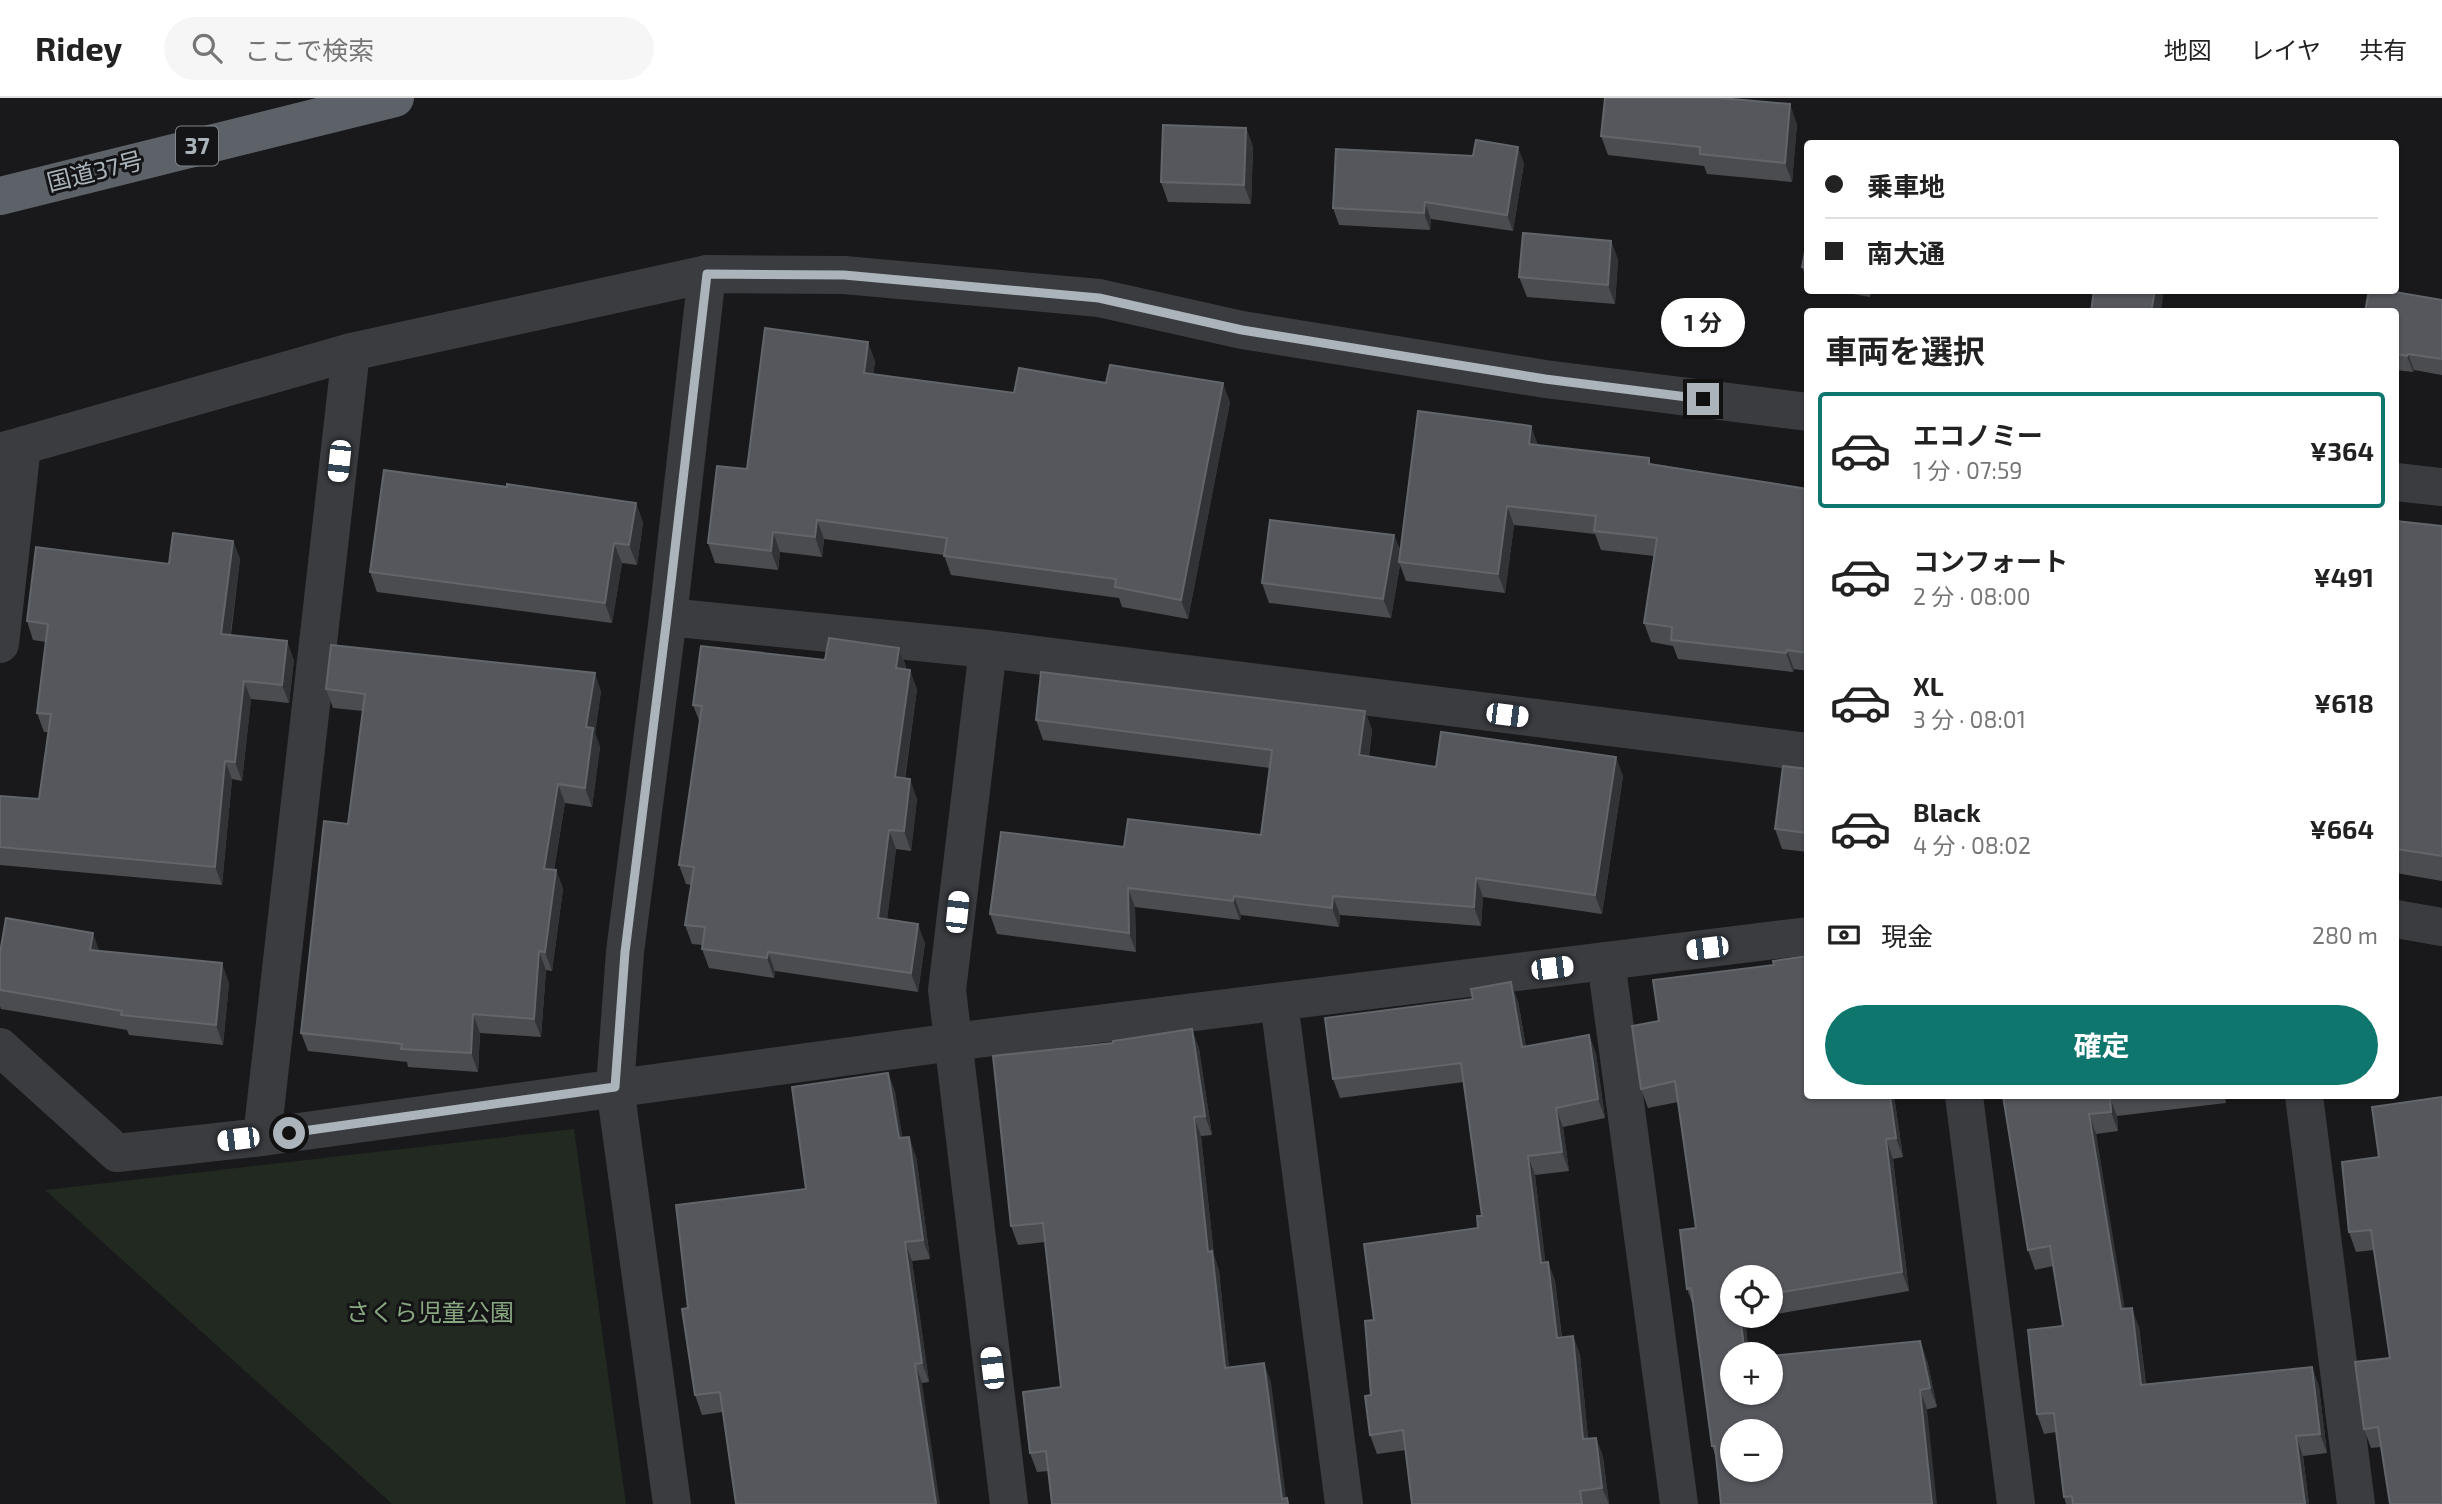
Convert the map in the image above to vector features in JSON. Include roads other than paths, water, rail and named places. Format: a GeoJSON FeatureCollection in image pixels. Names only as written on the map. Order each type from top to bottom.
{"type":"FeatureCollection","features":[{"type":"Feature","properties":{"kind":"highway","name":"国道37号"},"geometry":{"type":"LineString","coordinates":[[0,196],[394,98]]}},
{"type":"Feature","properties":{"kind":"street"},"geometry":{"type":"LineString","coordinates":[[672,1504],[615,1087],[625,952],[707,274]]}},
{"type":"Feature","properties":{"kind":"street"},"geometry":{"type":"LineString","coordinates":[[0,644],[11,449],[351,352],[707,274],[844,275],[1099,298],[1242,330],[1545,379],[1804,411]]}},
{"type":"Feature","properties":{"kind":"street"},"geometry":{"type":"LineString","coordinates":[[262,1137],[351,352]]}},
{"type":"Feature","properties":{"kind":"street"},"geometry":{"type":"LineString","coordinates":[[2399,482],[2442,487]]}},
{"type":"Feature","properties":{"kind":"street"},"geometry":{"type":"LineString","coordinates":[[667,617],[988,649],[1804,751]]}},
{"type":"Feature","properties":{"kind":"street"},"geometry":{"type":"LineString","coordinates":[[988,649],[947,990],[1009,1504]]}},
{"type":"Feature","properties":{"kind":"street"},"geometry":{"type":"LineString","coordinates":[[2399,920],[2442,927]]}},
{"type":"Feature","properties":{"kind":"street"},"geometry":{"type":"LineString","coordinates":[[0,1047],[117,1153],[262,1137],[953,1042],[1804,936]]}},
{"type":"Feature","properties":{"kind":"street"},"geometry":{"type":"LineString","coordinates":[[1606,961],[1679,1504]]}},
{"type":"Feature","properties":{"kind":"street"},"geometry":{"type":"LineString","coordinates":[[1279,1002],[1344,1504]]}},
{"type":"Feature","properties":{"kind":"street"},"geometry":{"type":"LineString","coordinates":[[1964,1099],[2016,1504]]}},
{"type":"Feature","properties":{"kind":"street"},"geometry":{"type":"LineString","coordinates":[[2304,1099],[2356,1504]]}},
{"type":"Feature","properties":{"kind":"park label","name":"さくら児童公園"},"geometry":{"type":"Point","coordinates":[430,1313]}}]}
